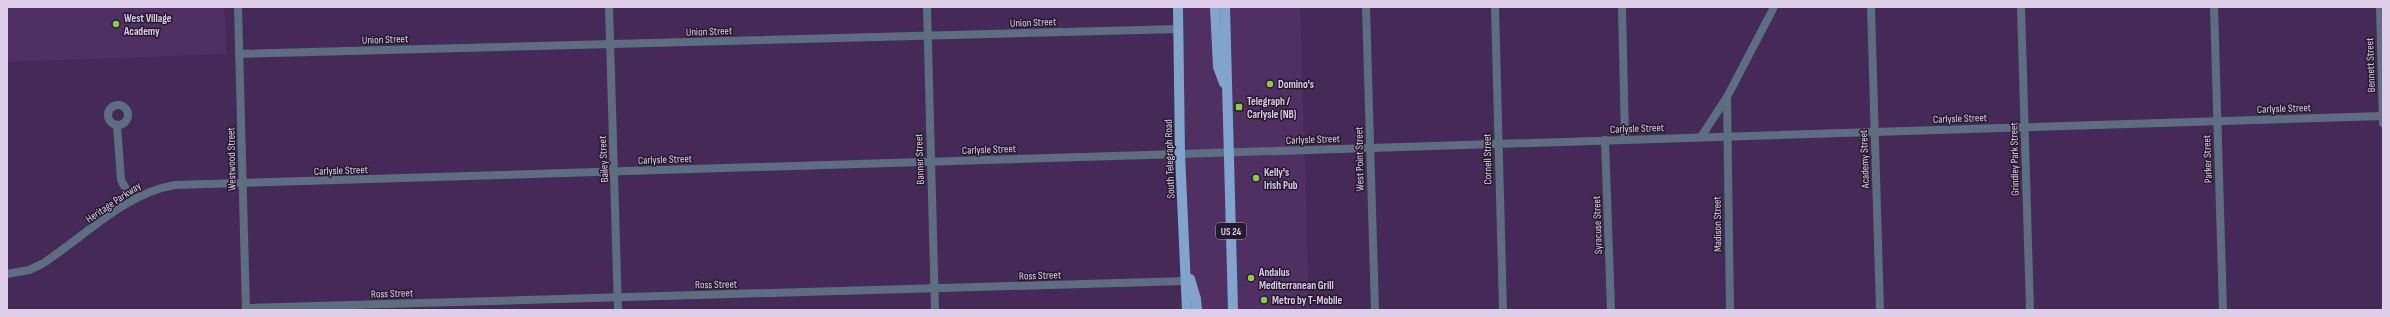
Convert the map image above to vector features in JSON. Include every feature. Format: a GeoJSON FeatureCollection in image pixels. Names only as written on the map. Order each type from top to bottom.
{"type":"FeatureCollection","features":[{"type":"Feature","properties":{"kind":"main road","name":"South Telegraph Road"},"geometry":{"type":"LineString","coordinates":[[1178,7],[1180,154],[1187,310]]}},
{"type":"Feature","properties":{"kind":"main road"},"geometry":{"type":"LineString","coordinates":[[1215,7],[1218,67],[1227,93]]}},
{"type":"Feature","properties":{"kind":"main road","name":"US 24"},"geometry":{"type":"LineString","coordinates":[[1225,7],[1228,152],[1234,310]]}},
{"type":"Feature","properties":{"kind":"main road"},"geometry":{"type":"LineString","coordinates":[[1186,266],[1196,299],[1197,310]]}},
{"type":"Feature","properties":{"kind":"street","name":"Westwood Street"},"geometry":{"type":"LineString","coordinates":[[238,7],[246,309]]}},
{"type":"Feature","properties":{"kind":"street","name":"Bailey Street"},"geometry":{"type":"LineString","coordinates":[[609,7],[618,310]]}},
{"type":"Feature","properties":{"kind":"street","name":"Banner Street"},"geometry":{"type":"LineString","coordinates":[[927,7],[935,310]]}},
{"type":"Feature","properties":{"kind":"street","name":"West Point Street"},"geometry":{"type":"LineString","coordinates":[[1366,7],[1375,310]]}},
{"type":"Feature","properties":{"kind":"street","name":"Cornell Street"},"geometry":{"type":"LineString","coordinates":[[1494,7],[1503,310]]}},
{"type":"Feature","properties":{"kind":"street"},"geometry":{"type":"LineString","coordinates":[[1622,7],[1625,139]]}},
{"type":"Feature","properties":{"kind":"street"},"geometry":{"type":"LineString","coordinates":[[1701,137],[1727,97],[1774,7]]}},
{"type":"Feature","properties":{"kind":"street","name":"Academy Street"},"geometry":{"type":"LineString","coordinates":[[1871,7],[1880,310]]}},
{"type":"Feature","properties":{"kind":"street","name":"Grindley Park Street"},"geometry":{"type":"LineString","coordinates":[[2021,7],[2030,310]]}},
{"type":"Feature","properties":{"kind":"street","name":"Parker Street"},"geometry":{"type":"LineString","coordinates":[[2214,7],[2223,310]]}},
{"type":"Feature","properties":{"kind":"street","name":"Bennett Street"},"geometry":{"type":"LineString","coordinates":[[2380,7],[2383,123]]}},
{"type":"Feature","properties":{"kind":"street","name":"Union Street"},"geometry":{"type":"LineString","coordinates":[[239,54],[1179,29]]}},
{"type":"Feature","properties":{"kind":"street","name":"Madison Street"},"geometry":{"type":"LineString","coordinates":[[1727,97],[1730,310]]}},
{"type":"Feature","properties":{"kind":"street","name":"Carlysle Street"},"geometry":{"type":"LineString","coordinates":[[243,183],[2383,116]]}},
{"type":"Feature","properties":{"kind":"street"},"geometry":{"type":"LineString","coordinates":[[117,125],[121,180],[132,200]]}},
{"type":"Feature","properties":{"kind":"street","name":"Syracuse Street"},"geometry":{"type":"LineString","coordinates":[[1605,140],[1611,310]]}},
{"type":"Feature","properties":{"kind":"street","name":"Heritage Parkway"},"geometry":{"type":"LineString","coordinates":[[7,274],[29,270],[42,264],[132,200],[160,187],[243,183]]}},
{"type":"Feature","properties":{"kind":"street","name":"Ross Street"},"geometry":{"type":"LineString","coordinates":[[246,309],[1186,282]]}},
{"type":"Feature","properties":{"kind":"shaded area","name":"West Village Academy"},"geometry":{"type":"Polygon","coordinates":[[[7,7],[224,7],[226,54],[7,62],[7,7]]]}},
{"type":"Feature","properties":{"kind":"shaded area"},"geometry":{"type":"Polygon","coordinates":[[[1176,7],[1300,7],[1309,310],[1186,310],[1176,7]]]}},
{"type":"Feature","properties":{"kind":"place","name":"West Village Academy"},"geometry":{"type":"Point","coordinates":[116,24]}},
{"type":"Feature","properties":{"kind":"place","name":"Domino's"},"geometry":{"type":"Point","coordinates":[1270,84]}},
{"type":"Feature","properties":{"kind":"place","name":"Telegraph / Carlysle (NB)"},"geometry":{"type":"Point","coordinates":[1239,107]}},
{"type":"Feature","properties":{"kind":"place","name":"Kelly's Irish Pub"},"geometry":{"type":"Point","coordinates":[1256,178]}},
{"type":"Feature","properties":{"kind":"place","name":"Andalus Mediterranean Grill"},"geometry":{"type":"Point","coordinates":[1251,278]}},
{"type":"Feature","properties":{"kind":"place","name":"Metro by T-Mobile"},"geometry":{"type":"Point","coordinates":[1264,300]}}]}
